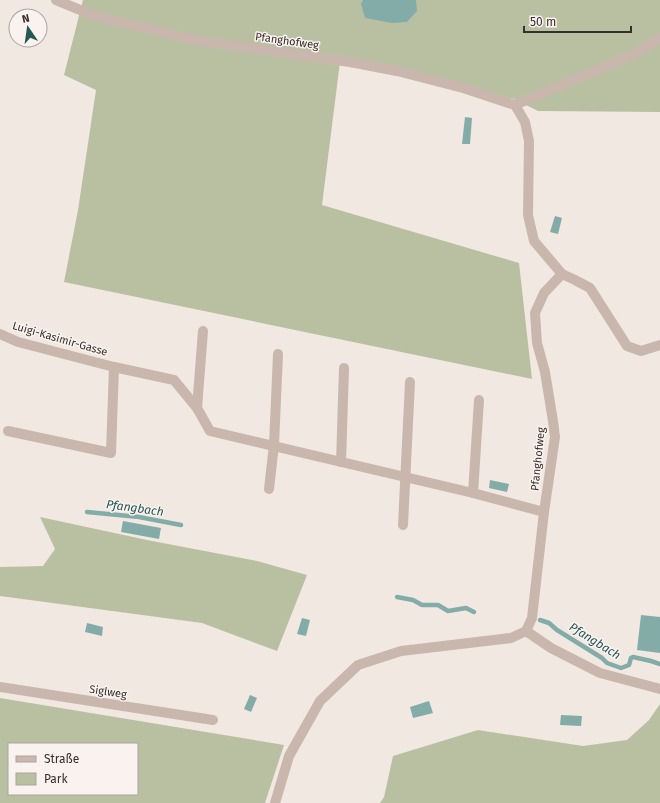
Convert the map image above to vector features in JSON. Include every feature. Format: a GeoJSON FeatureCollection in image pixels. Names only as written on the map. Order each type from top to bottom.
{"type":"FeatureCollection","features":[{"type":"Feature","properties":{"kind":"street","name":"Pfanghofweg"},"geometry":{"type":"LineString","coordinates":[[56,0],[95,16],[200,41],[350,62],[397,71],[463,88],[515,105]]}},
{"type":"Feature","properties":{"kind":"street"},"geometry":{"type":"LineString","coordinates":[[660,38],[632,55],[515,105],[524,122],[529,141],[528,215],[534,242],[562,274],[590,288],[627,346],[640,351],[660,345]]}},
{"type":"Feature","properties":{"kind":"street","name":"Pfanghofweg"},"geometry":{"type":"LineString","coordinates":[[526,632],[532,618],[554,438],[553,421],[547,385],[537,343],[535,313],[544,293],[562,274]]}},
{"type":"Feature","properties":{"kind":"street"},"geometry":{"type":"LineString","coordinates":[[197,408],[203,331]]}},
{"type":"Feature","properties":{"kind":"street","name":"Luigi-Kasimir-Gasse"},"geometry":{"type":"LineString","coordinates":[[0,334],[18,342],[114,367],[174,380],[197,408],[210,431],[473,493],[544,512]]}},
{"type":"Feature","properties":{"kind":"street"},"geometry":{"type":"LineString","coordinates":[[269,489],[274,445],[278,354]]}},
{"type":"Feature","properties":{"kind":"street","name":"Luigi-Kasimir-Gasse"},"geometry":{"type":"LineString","coordinates":[[8,431],[111,453],[114,367]]}},
{"type":"Feature","properties":{"kind":"street"},"geometry":{"type":"LineString","coordinates":[[341,462],[344,368]]}},
{"type":"Feature","properties":{"kind":"street"},"geometry":{"type":"LineString","coordinates":[[403,525],[410,382]]}},
{"type":"Feature","properties":{"kind":"street"},"geometry":{"type":"LineString","coordinates":[[473,493],[479,400]]}},
{"type":"Feature","properties":{"kind":"street"},"geometry":{"type":"LineString","coordinates":[[274,803],[289,756],[320,701],[358,665],[402,651],[511,638],[526,632],[551,648],[600,673],[660,689]]}},
{"type":"Feature","properties":{"kind":"street","name":"Siglweg"},"geometry":{"type":"LineString","coordinates":[[0,687],[213,720]]}},
{"type":"Feature","properties":{"kind":"green space"},"geometry":{"type":"Polygon","coordinates":[[[83,0],[660,0],[660,112],[538,111],[514,99],[340,62],[322,205],[519,263],[532,379],[64,282],[78,210],[96,90],[64,75],[83,0]]]}},
{"type":"Feature","properties":{"kind":"green space"},"geometry":{"type":"Polygon","coordinates":[[[40,517],[147,540],[257,561],[307,575],[277,651],[202,623],[0,596],[0,567],[43,566],[55,549],[40,517]]]}},
{"type":"Feature","properties":{"kind":"green space"},"geometry":{"type":"Polygon","coordinates":[[[0,698],[284,745],[265,803],[0,803],[0,698]]]}},
{"type":"Feature","properties":{"kind":"green space"},"geometry":{"type":"Polygon","coordinates":[[[660,704],[660,803],[380,803],[384,797],[393,756],[478,730],[583,746],[627,740],[649,720],[660,704]]]}},
{"type":"Feature","properties":{"kind":"water"},"geometry":{"type":"Polygon","coordinates":[[[363,0],[416,0],[417,11],[407,22],[392,23],[365,18],[361,4],[363,0]]]}},
{"type":"Feature","properties":{"kind":"water"},"geometry":{"type":"Polygon","coordinates":[[[465,117],[472,118],[470,144],[462,144],[465,117]]]}},
{"type":"Feature","properties":{"kind":"water"},"geometry":{"type":"Polygon","coordinates":[[[555,216],[562,218],[558,234],[550,232],[555,216]]]}},
{"type":"Feature","properties":{"kind":"water"},"geometry":{"type":"Polygon","coordinates":[[[490,480],[509,484],[507,492],[489,488],[490,480]]]}},
{"type":"Feature","properties":{"kind":"water"},"geometry":{"type":"Polygon","coordinates":[[[123,521],[161,528],[159,539],[121,532],[123,521]]]}},
{"type":"Feature","properties":{"kind":"water"},"geometry":{"type":"Polygon","coordinates":[[[641,615],[660,617],[660,653],[637,650],[641,615]]]}},
{"type":"Feature","properties":{"kind":"water"},"geometry":{"type":"Polygon","coordinates":[[[302,618],[310,620],[306,636],[297,634],[302,618]]]}},
{"type":"Feature","properties":{"kind":"water"},"geometry":{"type":"Polygon","coordinates":[[[87,623],[103,627],[102,636],[85,632],[87,623]]]}},
{"type":"Feature","properties":{"kind":"water"},"geometry":{"type":"Polygon","coordinates":[[[250,695],[257,698],[251,712],[244,709],[250,695]]]}},
{"type":"Feature","properties":{"kind":"water"},"geometry":{"type":"Polygon","coordinates":[[[429,701],[433,713],[413,718],[410,707],[429,701]]]}},
{"type":"Feature","properties":{"kind":"water"},"geometry":{"type":"Polygon","coordinates":[[[561,715],[582,716],[581,726],[560,725],[561,715]]]}},
{"type":"Feature","properties":{"kind":"waterway","name":"Pfangbach"},"geometry":{"type":"LineString","coordinates":[[87,512],[139,517],[181,525]]}},
{"type":"Feature","properties":{"kind":"waterway","name":"Pfangbach"},"geometry":{"type":"LineString","coordinates":[[397,597],[413,600],[422,605],[438,605],[448,611],[466,608],[474,612]]}},
{"type":"Feature","properties":{"kind":"waterway","name":"Pfangbach"},"geometry":{"type":"LineString","coordinates":[[540,620],[549,623],[557,630],[602,658],[607,663],[621,668],[629,665],[631,658],[633,657],[660,664]]}}]}
